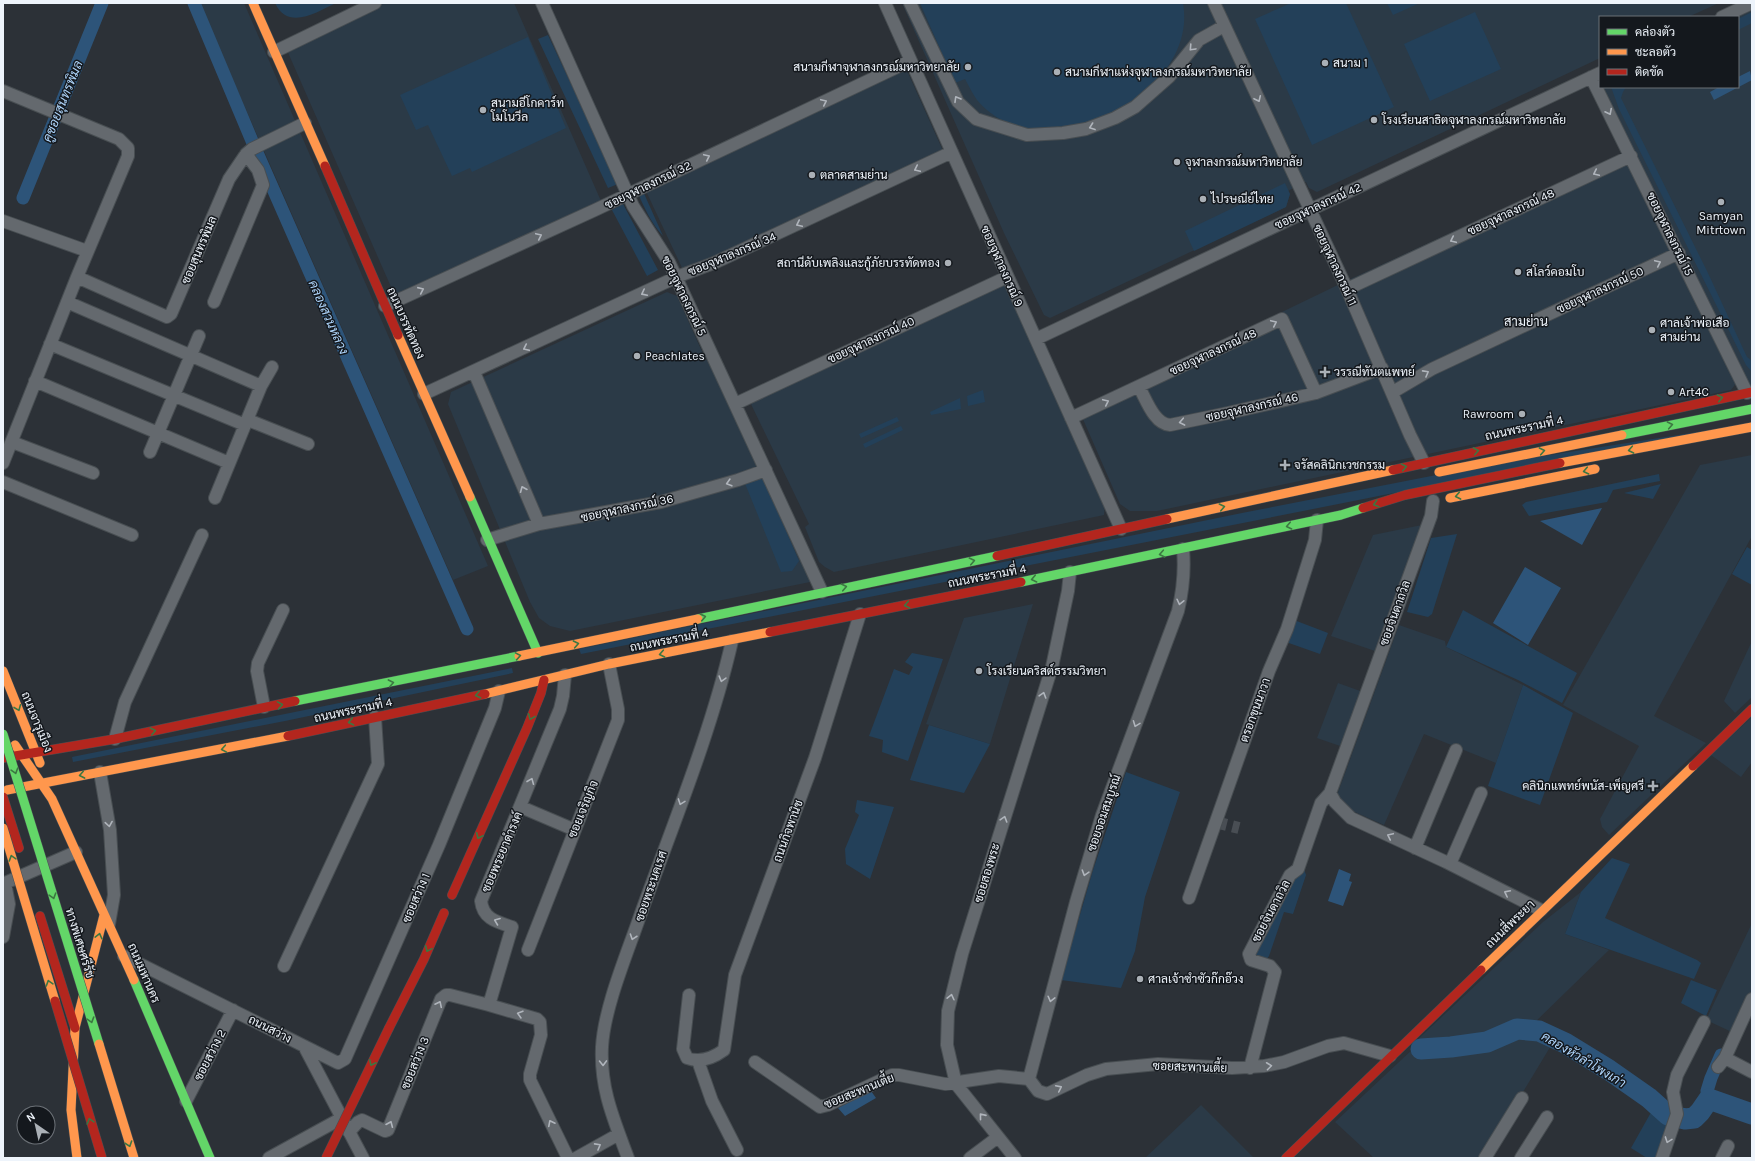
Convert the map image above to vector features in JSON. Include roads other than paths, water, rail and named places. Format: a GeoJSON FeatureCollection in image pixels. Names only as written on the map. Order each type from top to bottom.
{"type":"FeatureCollection","features":[{"type":"Feature","properties":{"kind":"main road","name":"ถนนบรรทัดทอง"},"geometry":{"type":"LineString","coordinates":[[253,3],[539,656]]}},
{"type":"Feature","properties":{"kind":"main road","name":"ถนนพระรามที่ 4"},"geometry":{"type":"LineString","coordinates":[[1425,469],[1750,392]]}},
{"type":"Feature","properties":{"kind":"main road","name":"ถนนพระรามที่ 4"},"geometry":{"type":"LineString","coordinates":[[3,758],[115,739],[264,708],[539,656],[822,592],[1121,529],[1301,489],[1504,458],[1752,409]]}},
{"type":"Feature","properties":{"kind":"main road","name":"ถนนพระรามที่ 4"},"geometry":{"type":"LineString","coordinates":[[3,790],[246,745],[499,691],[543,677],[565,675],[609,664],[732,641],[1183,549],[1340,515],[1405,495],[1509,473],[1752,427]]}},
{"type":"Feature","properties":{"kind":"main road"},"geometry":{"type":"LineString","coordinates":[[1714,444],[1752,436]]}},
{"type":"Feature","properties":{"kind":"main road"},"geometry":{"type":"LineString","coordinates":[[1430,502],[1608,466]]}},
{"type":"Feature","properties":{"kind":"main road","name":"ถนนพระรามที่ 4"},"geometry":{"type":"LineString","coordinates":[[1301,489],[1393,480]]}},
{"type":"Feature","properties":{"kind":"main road","name":"ถนนพระรามที่ 4"},"geometry":{"type":"LineString","coordinates":[[1340,515],[1374,513],[1389,510]]}},
{"type":"Feature","properties":{"kind":"main road","name":"ถนนจารุเมือง"},"geometry":{"type":"LineString","coordinates":[[3,672],[36,752],[44,783]]}},
{"type":"Feature","properties":{"kind":"main road"},"geometry":{"type":"LineString","coordinates":[[452,895],[524,735],[541,693],[543,677]]}},
{"type":"Feature","properties":{"kind":"main road","name":"ถนนสี่พระยา"},"geometry":{"type":"LineString","coordinates":[[1286,1158],[1541,910],[1752,709]]}},
{"type":"Feature","properties":{"kind":"main road","name":"ถนนจารุเมือง"},"geometry":{"type":"LineString","coordinates":[[3,727],[22,755],[44,783]]}},
{"type":"Feature","properties":{"kind":"main road","name":"ทางพิเศษศรีรัช"},"geometry":{"type":"LineString","coordinates":[[3,734],[134,1158]]}},
{"type":"Feature","properties":{"kind":"main road","name":"ถนนมหานคร"},"geometry":{"type":"LineString","coordinates":[[44,783],[124,956],[210,1158]]}},
{"type":"Feature","properties":{"kind":"main road"},"geometry":{"type":"LineString","coordinates":[[3,797],[28,877]]}},
{"type":"Feature","properties":{"kind":"main road"},"geometry":{"type":"LineString","coordinates":[[3,828],[102,1158]]}},
{"type":"Feature","properties":{"kind":"main road"},"geometry":{"type":"LineString","coordinates":[[38,910],[75,1028]]}},
{"type":"Feature","properties":{"kind":"main road"},"geometry":{"type":"LineString","coordinates":[[326,1158],[388,1028],[424,959],[444,913]]}},
{"type":"Feature","properties":{"kind":"main road"},"geometry":{"type":"LineString","coordinates":[[77,1158],[71,1110],[75,1028],[107,920]]}},
{"type":"Feature","properties":{"kind":"street"},"geometry":{"type":"LineString","coordinates":[[274,52],[374,3]]}},
{"type":"Feature","properties":{"kind":"street","name":"ซอยจุฬาลงกรณ์ 5"},"geometry":{"type":"LineString","coordinates":[[542,3],[628,194],[642,222],[669,262],[822,592]]}},
{"type":"Feature","properties":{"kind":"street","name":"ซอยจุฬาลงกรณ์ 9"},"geometry":{"type":"LineString","coordinates":[[885,3],[1121,529]]}},
{"type":"Feature","properties":{"kind":"street"},"geometry":{"type":"LineString","coordinates":[[910,3],[958,102],[976,119],[1027,135],[1063,134],[1086,129],[1111,120],[1135,107],[1169,77],[1190,49],[1199,40],[1224,26]]}},
{"type":"Feature","properties":{"kind":"street","name":"ซอยจุฬาลงกรณ์ 11"},"geometry":{"type":"LineString","coordinates":[[1214,3],[1347,289],[1393,392],[1425,469]]}},
{"type":"Feature","properties":{"kind":"street"},"geometry":{"type":"LineString","coordinates":[[1724,16],[1752,3]]}},
{"type":"Feature","properties":{"kind":"street","name":"ซอยจุฬาลงกรณ์ 32"},"geometry":{"type":"LineString","coordinates":[[385,306],[596,210],[910,61]]}},
{"type":"Feature","properties":{"kind":"street","name":"ซอยจุฬาลงกรณ์ 42"},"geometry":{"type":"LineString","coordinates":[[1036,339],[1596,75]]}},
{"type":"Feature","properties":{"kind":"street","name":"ซอยจุฬาลงกรณ์ 15"},"geometry":{"type":"LineString","coordinates":[[1602,88],[1631,156],[1750,392]]}},
{"type":"Feature","properties":{"kind":"street"},"geometry":{"type":"LineString","coordinates":[[3,91],[119,139],[128,148],[126,164],[87,251],[3,463]]}},
{"type":"Feature","properties":{"kind":"street","name":"ซอยสุนทรพิมล"},"geometry":{"type":"LineString","coordinates":[[77,277],[167,317],[171,314],[229,179],[249,151],[264,142],[305,123]]}},
{"type":"Feature","properties":{"kind":"street"},"geometry":{"type":"LineString","coordinates":[[214,302],[263,185],[249,151]]}},
{"type":"Feature","properties":{"kind":"street","name":"ซอยจุฬาลงกรณ์ 34"},"geometry":{"type":"LineString","coordinates":[[424,394],[676,278],[714,263],[952,152]]}},
{"type":"Feature","properties":{"kind":"street","name":"ซอยจุฬาลงกรณ์ 48"},"geometry":{"type":"LineString","coordinates":[[1347,289],[1631,156]]}},
{"type":"Feature","properties":{"kind":"street"},"geometry":{"type":"LineString","coordinates":[[3,221],[87,251]]}},
{"type":"Feature","properties":{"kind":"street","name":"ซอยจุฬาลงกรณ์ 50"},"geometry":{"type":"LineString","coordinates":[[1393,392],[1432,369],[1679,253]]}},
{"type":"Feature","properties":{"kind":"street","name":"ซอยจุฬาลงกรณ์ 40"},"geometry":{"type":"LineString","coordinates":[[735,404],[1007,276]]}},
{"type":"Feature","properties":{"kind":"street"},"geometry":{"type":"LineString","coordinates":[[67,302],[191,357],[261,386]]}},
{"type":"Feature","properties":{"kind":"street","name":"ซอยจุฬาลงกรณ์ 48"},"geometry":{"type":"LineString","coordinates":[[1071,418],[1282,319],[1316,393]]}},
{"type":"Feature","properties":{"kind":"street"},"geometry":{"type":"LineString","coordinates":[[150,452],[199,336]]}},
{"type":"Feature","properties":{"kind":"street"},"geometry":{"type":"LineString","coordinates":[[50,344],[174,395],[308,444]]}},
{"type":"Feature","properties":{"kind":"street"},"geometry":{"type":"LineString","coordinates":[[215,498],[261,386],[272,367]]}},
{"type":"Feature","properties":{"kind":"street","name":"ซอยจุฬาลงกรณ์ 46"},"geometry":{"type":"LineString","coordinates":[[1139,387],[1157,418],[1165,424],[1170,425],[1316,393],[1382,368]]}},
{"type":"Feature","properties":{"kind":"street"},"geometry":{"type":"LineString","coordinates":[[474,372],[539,524]]}},
{"type":"Feature","properties":{"kind":"street"},"geometry":{"type":"LineString","coordinates":[[35,381],[229,463]]}},
{"type":"Feature","properties":{"kind":"street"},"geometry":{"type":"LineString","coordinates":[[12,442],[93,473]]}},
{"type":"Feature","properties":{"kind":"street","name":"ซอยจุฬาลงกรณ์ 36"},"geometry":{"type":"LineString","coordinates":[[487,540],[539,524],[575,519],[661,502],[738,480],[766,470]]}},
{"type":"Feature","properties":{"kind":"street"},"geometry":{"type":"LineString","coordinates":[[3,482],[132,535]]}},
{"type":"Feature","properties":{"kind":"street","name":"ซอยจินดาถวิล"},"geometry":{"type":"LineString","coordinates":[[1250,1068],[1275,972],[1270,966],[1251,960],[1249,954],[1290,875],[1298,869],[1321,803],[1330,793],[1431,516],[1430,502]]}},
{"type":"Feature","properties":{"kind":"street","name":"ตรอกขุนนาวา"},"geometry":{"type":"LineString","coordinates":[[1189,898],[1269,671],[1287,629],[1314,540],[1317,520]]}},
{"type":"Feature","properties":{"kind":"street"},"geometry":{"type":"LineString","coordinates":[[115,739],[125,702],[202,535]]}},
{"type":"Feature","properties":{"kind":"street","name":"ซอยจอมสมบูรณ์"},"geometry":{"type":"LineString","coordinates":[[1028,1079],[1076,902],[1102,815],[1178,612],[1184,585],[1185,567],[1183,549]]}},
{"type":"Feature","properties":{"kind":"street","name":"ซอยสองพระ"},"geometry":{"type":"LineString","coordinates":[[1015,1158],[956,1084],[947,1044],[948,1011],[962,954],[1052,667],[1068,590],[1070,572]]}},
{"type":"Feature","properties":{"kind":"street"},"geometry":{"type":"LineString","coordinates":[[264,708],[257,671],[258,663],[283,610]]}},
{"type":"Feature","properties":{"kind":"street","name":"ถนนกิจพานิช"},"geometry":{"type":"LineString","coordinates":[[698,1061],[724,1050],[735,974],[816,758],[860,614]]}},
{"type":"Feature","properties":{"kind":"street","name":"ซอยพระนคเรศ"},"geometry":{"type":"LineString","coordinates":[[628,1158],[607,1102],[604,1085],[602,1046],[609,1012],[624,962],[702,742],[732,641]]}},
{"type":"Feature","properties":{"kind":"street","name":"ซอยเจริญกิจ"},"geometry":{"type":"LineString","coordinates":[[528,950],[618,720],[618,709],[609,664]]}},
{"type":"Feature","properties":{"kind":"street","name":"ซอยพระยาดำรงค์"},"geometry":{"type":"LineString","coordinates":[[489,1006],[512,927],[492,920],[486,915],[482,909],[481,901],[521,807],[560,709],[565,675]]}},
{"type":"Feature","properties":{"kind":"street","name":"ซอยสว่าง 1"},"geometry":{"type":"LineString","coordinates":[[304,1046],[338,1063],[345,1059],[439,845],[495,708],[499,691]]}},
{"type":"Feature","properties":{"kind":"street"},"geometry":{"type":"LineString","coordinates":[[284,966],[378,764],[375,717]]}},
{"type":"Feature","properties":{"kind":"street"},"geometry":{"type":"LineString","coordinates":[[1415,848],[1456,750]]}},
{"type":"Feature","properties":{"kind":"street"},"geometry":{"type":"LineString","coordinates":[[100,772],[110,830],[114,895],[107,920]]}},
{"type":"Feature","properties":{"kind":"street"},"geometry":{"type":"LineString","coordinates":[[1330,793],[1341,809],[1351,818],[1450,864],[1541,910]]}},
{"type":"Feature","properties":{"kind":"street"},"geometry":{"type":"LineString","coordinates":[[1450,864],[1481,793]]}},
{"type":"Feature","properties":{"kind":"street"},"geometry":{"type":"LineString","coordinates":[[521,807],[575,830]]}},
{"type":"Feature","properties":{"kind":"street"},"geometry":{"type":"LineString","coordinates":[[3,937],[9,904],[5,883],[28,877],[76,852]]}},
{"type":"Feature","properties":{"kind":"street","name":"ถนนสว่าง"},"geometry":{"type":"LineString","coordinates":[[124,956],[304,1046],[363,1158]]}},
{"type":"Feature","properties":{"kind":"street","name":"ซอยสว่าง 3"},"geometry":{"type":"LineString","coordinates":[[350,1132],[358,1122],[362,1120],[385,1132],[388,1130],[441,999],[446,995],[450,995],[489,1006]]}},
{"type":"Feature","properties":{"kind":"street"},"geometry":{"type":"LineString","coordinates":[[689,995],[683,1049],[687,1058],[698,1061],[712,1101],[737,1150]]}},
{"type":"Feature","properties":{"kind":"street"},"geometry":{"type":"LineString","coordinates":[[1751,1003],[1722,1063],[1752,1072]]}},
{"type":"Feature","properties":{"kind":"street"},"geometry":{"type":"LineString","coordinates":[[489,1006],[537,1019],[540,1022],[541,1035],[530,1074],[530,1080],[568,1158]]}},
{"type":"Feature","properties":{"kind":"street","name":"ซอยสว่าง 2"},"geometry":{"type":"LineString","coordinates":[[186,1101],[233,1010]]}},
{"type":"Feature","properties":{"kind":"street"},"geometry":{"type":"LineString","coordinates":[[1662,1158],[1676,1118],[1673,1092],[1677,1075],[1704,1022]]}},
{"type":"Feature","properties":{"kind":"street","name":"ซอยสะพานเตี้ย"},"geometry":{"type":"LineString","coordinates":[[755,1062],[820,1107],[828,1105],[892,1075],[945,1084],[956,1084],[999,1076],[1028,1079],[1038,1091],[1042,1094],[1047,1094],[1087,1075],[1106,1069],[1158,1064],[1250,1068],[1275,1065],[1328,1046],[1344,1043],[1390,1056]]}},
{"type":"Feature","properties":{"kind":"street"},"geometry":{"type":"LineString","coordinates":[[1490,1156],[1522,1098]]}},
{"type":"Feature","properties":{"kind":"street"},"geometry":{"type":"LineString","coordinates":[[1521,1158],[1548,1117]]}},
{"type":"Feature","properties":{"kind":"street"},"geometry":{"type":"LineString","coordinates":[[269,1158],[342,1118]]}},
{"type":"Feature","properties":{"kind":"street"},"geometry":{"type":"LineString","coordinates":[[576,1158],[619,1134]]}},
{"type":"Feature","properties":{"kind":"street"},"geometry":{"type":"LineString","coordinates":[[970,1158],[998,1137]]}},
{"type":"Feature","properties":{"kind":"street"},"geometry":{"type":"LineString","coordinates":[[1722,1158],[1728,1146]]}},
{"type":"Feature","properties":{"kind":"waterway","name":"คูซอยสุนทรพิมล"},"geometry":{"type":"LineString","coordinates":[[23,198],[102,3]]}},
{"type":"Feature","properties":{"kind":"waterway","name":"คลองสวนหลวง"},"geometry":{"type":"LineString","coordinates":[[194,3],[255,148],[467,629]]}},
{"type":"Feature","properties":{"kind":"waterway","name":"คลองหัวลำโพงเก่า"},"geometry":{"type":"LineString","coordinates":[[1421,1049],[1487,1042],[1517,1029],[1539,1031],[1565,1043],[1609,1070],[1649,1098],[1668,1115],[1685,1119],[1694,1118],[1709,1099],[1752,1114]]}},
{"type":"Feature","properties":{"kind":"waterway"},"geometry":{"type":"LineString","coordinates":[[1707,1091],[1721,1055]]}},
{"type":"Feature","properties":{"kind":"tunnel"},"geometry":{"type":"LineString","coordinates":[[1215,822],[1239,828]]}},
{"type":"Feature","properties":{"kind":"place","name":"สนาม 1"},"geometry":{"type":"Point","coordinates":[1325,63]}},
{"type":"Feature","properties":{"kind":"place","name":"สนามกีฬาจุฬาลงกรณ์มหาวิทยาลัย"},"geometry":{"type":"Point","coordinates":[968,67]}},
{"type":"Feature","properties":{"kind":"place","name":"สนามกีฬาแห่งจุฬาลงกรณ์มหาวิทยาลัย"},"geometry":{"type":"Point","coordinates":[1057,72]}},
{"type":"Feature","properties":{"kind":"place","name":"สนามอีโกคาร์ท โมโนวีล"},"geometry":{"type":"Point","coordinates":[483,110]}},
{"type":"Feature","properties":{"kind":"place","name":"โรงเรียนสาธิตจุฬาลงกรณ์มหาวิทยาลัย"},"geometry":{"type":"Point","coordinates":[1374,120]}},
{"type":"Feature","properties":{"kind":"place","name":"จุฬาลงกรณ์มหาวิทยาลัย"},"geometry":{"type":"Point","coordinates":[1177,162]}},
{"type":"Feature","properties":{"kind":"place","name":"ตลาดสามย่าน"},"geometry":{"type":"Point","coordinates":[812,175]}},
{"type":"Feature","properties":{"kind":"place","name":"ไปรษณีย์ไทย"},"geometry":{"type":"Point","coordinates":[1203,199]}},
{"type":"Feature","properties":{"kind":"place","name":"Samyan Mitrtown"},"geometry":{"type":"Point","coordinates":[1721,202]}},
{"type":"Feature","properties":{"kind":"place","name":"สถานีดับเพลิงและกู้ภัยบรรทัดทอง"},"geometry":{"type":"Point","coordinates":[948,263]}},
{"type":"Feature","properties":{"kind":"place","name":"สโลว์คอมโบ"},"geometry":{"type":"Point","coordinates":[1518,272]}},
{"type":"Feature","properties":{"kind":"place","name":"ศาลเจ้าพ่อเสือ สามย่าน"},"geometry":{"type":"Point","coordinates":[1652,330]}},
{"type":"Feature","properties":{"kind":"place","name":"Peachlates"},"geometry":{"type":"Point","coordinates":[637,356]}},
{"type":"Feature","properties":{"kind":"place","name":"วรรณีทันตแพทย์"},"geometry":{"type":"Point","coordinates":[1325,372]}},
{"type":"Feature","properties":{"kind":"place","name":"Art4C"},"geometry":{"type":"Point","coordinates":[1671,392]}},
{"type":"Feature","properties":{"kind":"place","name":"Rawroom"},"geometry":{"type":"Point","coordinates":[1522,414]}},
{"type":"Feature","properties":{"kind":"place","name":"จรัสคลินิกเวชกรรม"},"geometry":{"type":"Point","coordinates":[1285,465]}},
{"type":"Feature","properties":{"kind":"place","name":"โรงเรียนคริสต์ธรรมวิทยา"},"geometry":{"type":"Point","coordinates":[979,671]}},
{"type":"Feature","properties":{"kind":"place","name":"คลินิกแพทย์พนัส-เพ็ญศรี"},"geometry":{"type":"Point","coordinates":[1653,786]}},
{"type":"Feature","properties":{"kind":"place","name":"ศาลเจ้าซำซัวก๊กอ๊วง"},"geometry":{"type":"Point","coordinates":[1140,979]}},
{"type":"Feature","properties":{"kind":"district","name":"สามย่าน"},"geometry":{"type":"Point","coordinates":[1526,321]}}]}
